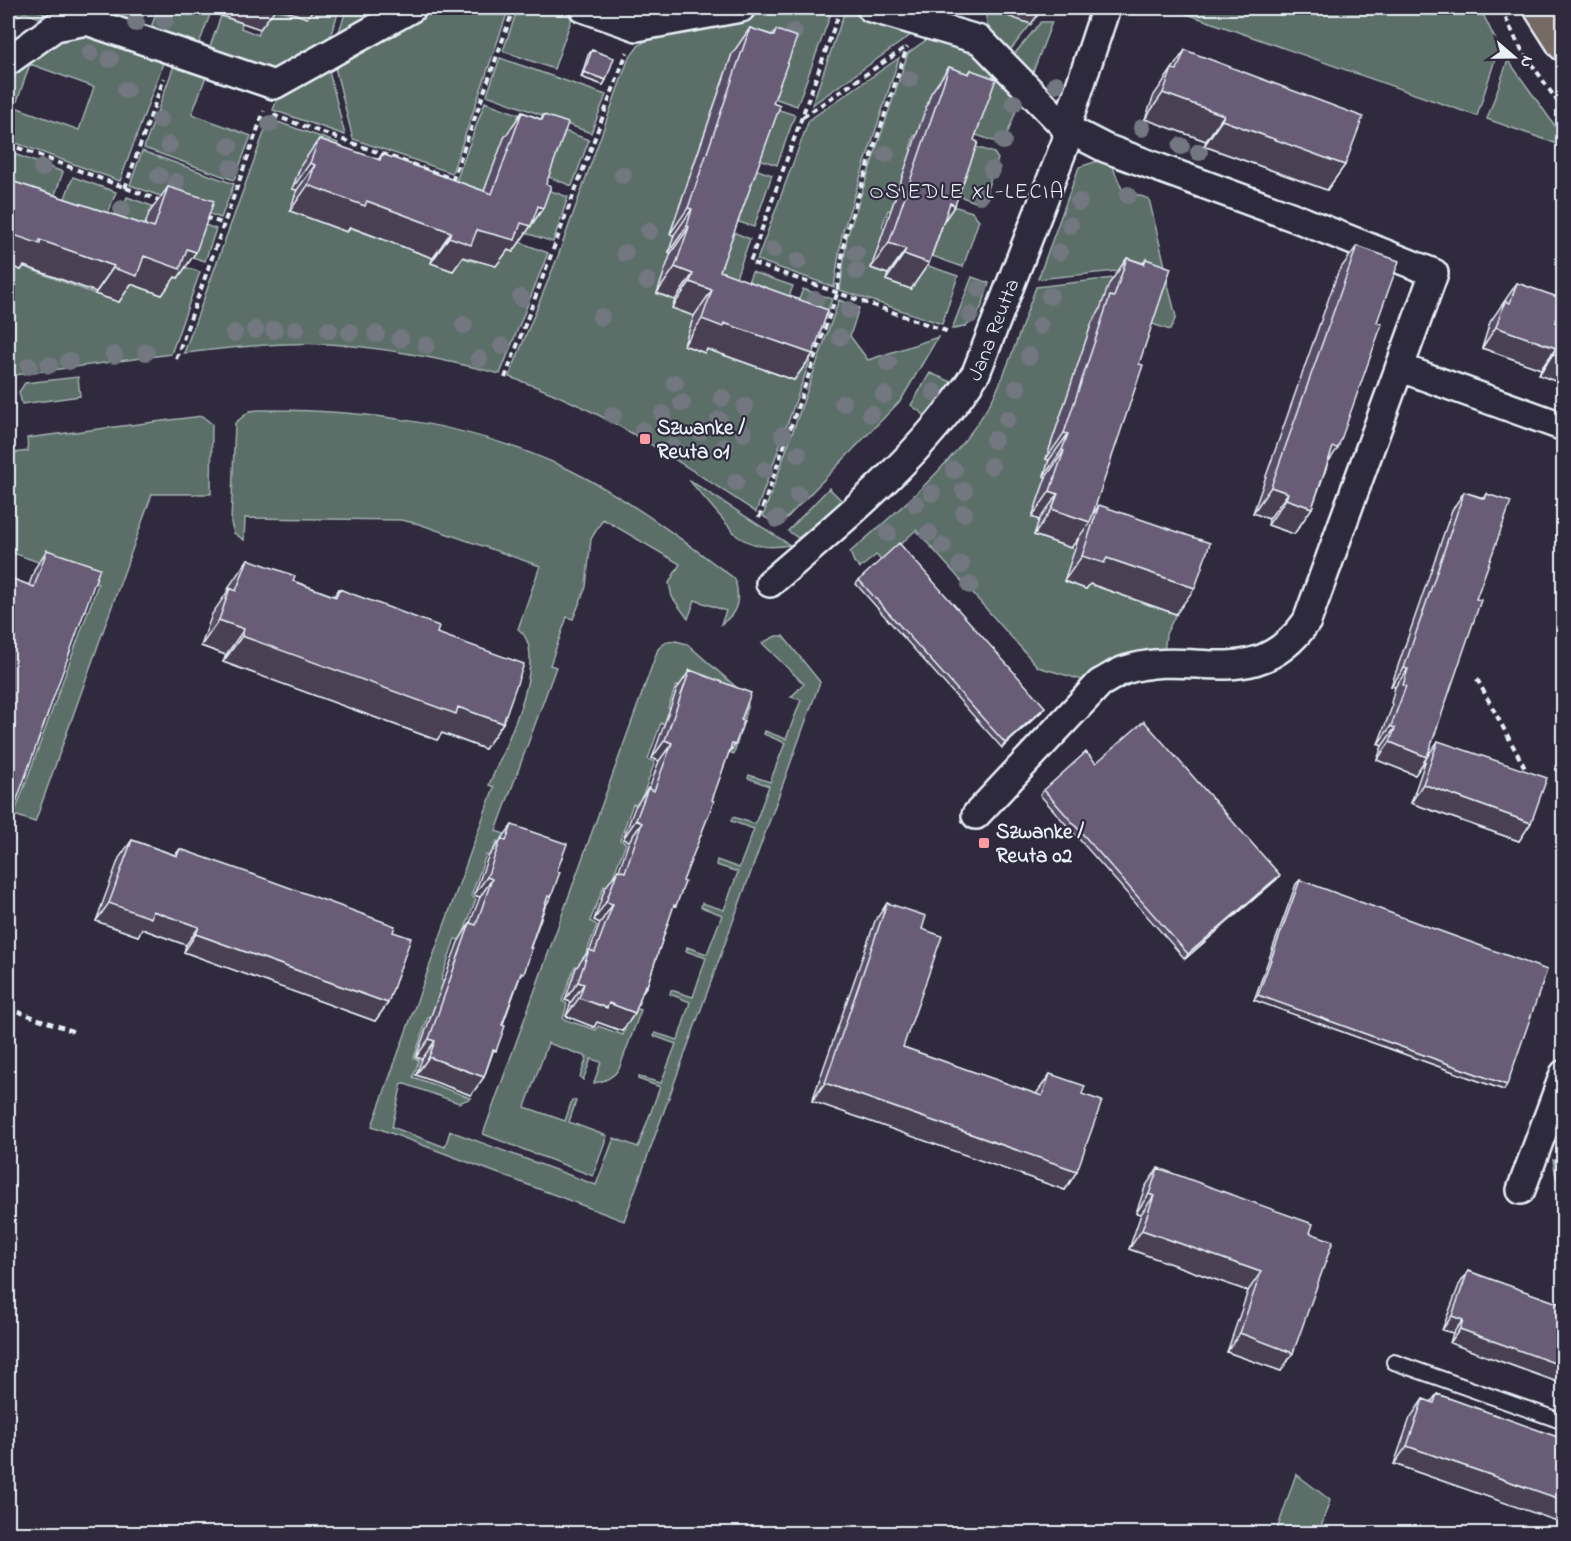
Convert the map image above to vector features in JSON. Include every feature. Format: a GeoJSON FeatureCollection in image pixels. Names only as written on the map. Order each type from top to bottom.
{"type":"FeatureCollection","features":[{"type":"Feature","properties":{"kind":"main road"},"geometry":{"type":"LineString","coordinates":[[1541,8],[1563,44]]}},
{"type":"Feature","properties":{"kind":"street"},"geometry":{"type":"LineString","coordinates":[[8,61],[56,27],[87,21],[274,85],[412,8]]}},
{"type":"Feature","properties":{"kind":"street"},"geometry":{"type":"LineString","coordinates":[[583,8],[637,27],[741,8]]}},
{"type":"Feature","properties":{"kind":"street"},"geometry":{"type":"LineString","coordinates":[[871,8],[980,40],[1066,128],[1105,148],[1282,213],[1434,273],[1307,621],[1293,641],[1272,656],[1241,665],[1154,665],[1125,670],[1100,683],[976,815]]}},
{"type":"Feature","properties":{"kind":"street","name":"Jana Reutta"},"geometry":{"type":"LineString","coordinates":[[770,583],[906,460],[958,401],[976,373],[1067,139],[1066,128],[1106,8]]}},
{"type":"Feature","properties":{"kind":"street"},"geometry":{"type":"LineString","coordinates":[[1401,368],[1563,427]]}},
{"type":"Feature","properties":{"kind":"street"},"geometry":{"type":"LineString","coordinates":[[1521,1190],[1563,1074]]}},
{"type":"Feature","properties":{"kind":"lane"},"geometry":{"type":"LineString","coordinates":[[1394,1362],[1563,1422]]}},
{"type":"Feature","properties":{"kind":"path"},"geometry":{"type":"LineString","coordinates":[[264,111],[453,179],[514,8]]}},
{"type":"Feature","properties":{"kind":"path"},"geometry":{"type":"LineString","coordinates":[[841,8],[750,262],[949,332]]}},
{"type":"Feature","properties":{"kind":"path"},"geometry":{"type":"LineString","coordinates":[[1501,8],[1518,44],[1563,111]]}},
{"type":"Feature","properties":{"kind":"path"},"geometry":{"type":"LineString","coordinates":[[506,378],[637,27]]}},
{"type":"Feature","properties":{"kind":"path"},"geometry":{"type":"LineString","coordinates":[[803,117],[938,28]]}},
{"type":"Feature","properties":{"kind":"path"},"geometry":{"type":"LineString","coordinates":[[759,518],[837,294],[845,236],[907,47]]}},
{"type":"Feature","properties":{"kind":"path"},"geometry":{"type":"LineString","coordinates":[[125,188],[174,51]]}},
{"type":"Feature","properties":{"kind":"path"},"geometry":{"type":"LineString","coordinates":[[176,359],[274,85]]}},
{"type":"Feature","properties":{"kind":"path"},"geometry":{"type":"LineString","coordinates":[[8,144],[169,204]]}},
{"type":"Feature","properties":{"kind":"path"},"geometry":{"type":"LineString","coordinates":[[202,216],[224,224]]}},
{"type":"Feature","properties":{"kind":"path"},"geometry":{"type":"LineString","coordinates":[[1477,679],[1526,770]]}},
{"type":"Feature","properties":{"kind":"path"},"geometry":{"type":"LineString","coordinates":[[8,1008],[75,1032]]}},
{"type":"Feature","properties":{"kind":"green space"},"geometry":{"type":"Polygon","coordinates":[[[8,8],[29,8],[45,13],[40,18],[25,13],[8,20],[8,8]]]}},
{"type":"Feature","properties":{"kind":"green space"},"geometry":{"type":"Polygon","coordinates":[[[80,8],[146,8],[138,29],[79,10],[80,8]]]}},
{"type":"Feature","properties":{"kind":"green space"},"geometry":{"type":"Polygon","coordinates":[[[158,8],[198,8],[211,12],[197,49],[149,33],[158,8]]]}},
{"type":"Feature","properties":{"kind":"green space"},"geometry":{"type":"Polygon","coordinates":[[[268,8],[307,17],[311,8],[340,8],[326,48],[270,72],[208,52],[221,16],[242,23],[241,28],[258,35],[268,8]]]}},
{"type":"Feature","properties":{"kind":"green space"},"geometry":{"type":"Polygon","coordinates":[[[347,8],[396,8],[335,43],[347,8]]]}},
{"type":"Feature","properties":{"kind":"green space"},"geometry":{"type":"Polygon","coordinates":[[[429,8],[509,8],[452,173],[353,139],[334,63],[429,8]]]}},
{"type":"Feature","properties":{"kind":"green space"},"geometry":{"type":"Polygon","coordinates":[[[518,8],[562,8],[574,12],[554,69],[503,51],[518,8]]]}},
{"type":"Feature","properties":{"kind":"green space"},"geometry":{"type":"Polygon","coordinates":[[[783,8],[833,8],[797,106],[768,96],[732,54],[670,233],[674,235],[669,252],[671,253],[657,294],[675,300],[673,308],[694,316],[684,345],[706,349],[794,380],[788,328],[803,289],[832,299],[756,512],[667,454],[606,419],[575,403],[509,377],[558,256],[628,60],[639,45],[665,29],[783,8]]]}},
{"type":"Feature","properties":{"kind":"green space"},"geometry":{"type":"Polygon","coordinates":[[[846,8],[918,30],[812,105],[846,8]]]}},
{"type":"Feature","properties":{"kind":"green space"},"geometry":{"type":"Polygon","coordinates":[[[986,8],[1031,24],[1007,54],[988,27],[986,8]]]}},
{"type":"Feature","properties":{"kind":"green space"},"geometry":{"type":"Polygon","coordinates":[[[1170,8],[1480,8],[1499,47],[1477,116],[1170,8]]]}},
{"type":"Feature","properties":{"kind":"green space"},"geometry":{"type":"Polygon","coordinates":[[[1041,22],[1052,22],[1030,80],[1011,58],[1041,22]]]}},
{"type":"Feature","properties":{"kind":"green space"},"geometry":{"type":"Polygon","coordinates":[[[86,32],[165,58],[120,181],[8,140],[8,72],[55,38],[86,32]],[[30,64],[15,107],[79,130],[94,87],[30,64]]]}},
{"type":"Feature","properties":{"kind":"green space"},"geometry":{"type":"Polygon","coordinates":[[[933,35],[977,48],[1022,95],[1005,140],[999,143],[968,132],[914,136],[910,149],[912,151],[891,211],[888,210],[882,227],[885,228],[872,269],[888,274],[887,280],[920,263],[958,276],[942,324],[840,290],[847,237],[908,53],[933,35]]]}},
{"type":"Feature","properties":{"kind":"green space"},"geometry":{"type":"Polygon","coordinates":[[[500,58],[606,95],[591,133],[487,95],[500,58]]]}},
{"type":"Feature","properties":{"kind":"green space"},"geometry":{"type":"Polygon","coordinates":[[[899,58],[842,234],[834,287],[757,260],[809,120],[899,58]]]}},
{"type":"Feature","properties":{"kind":"green space"},"geometry":{"type":"Polygon","coordinates":[[[176,60],[208,71],[192,114],[251,136],[234,180],[144,148],[176,60]]]}},
{"type":"Feature","properties":{"kind":"green space"},"geometry":{"type":"Polygon","coordinates":[[[1508,60],[1563,137],[1563,146],[1487,119],[1508,60]]]}},
{"type":"Feature","properties":{"kind":"green space"},"geometry":{"type":"Polygon","coordinates":[[[328,67],[345,135],[273,110],[279,93],[328,67]]]}},
{"type":"Feature","properties":{"kind":"green space"},"geometry":{"type":"Polygon","coordinates":[[[485,102],[589,140],[572,186],[541,174],[489,179],[483,195],[444,214],[485,102]]]}},
{"type":"Feature","properties":{"kind":"green space"},"geometry":{"type":"Polygon","coordinates":[[[764,105],[795,115],[777,165],[753,157],[764,105]]]}},
{"type":"Feature","properties":{"kind":"green space"},"geometry":{"type":"Polygon","coordinates":[[[269,119],[338,143],[328,174],[297,190],[290,211],[349,227],[433,258],[431,262],[458,256],[475,262],[517,241],[548,253],[500,374],[414,354],[327,344],[237,347],[184,353],[269,119]]]}},
{"type":"Feature","properties":{"kind":"green space"},"geometry":{"type":"Polygon","coordinates":[[[964,143],[994,153],[998,159],[983,200],[978,203],[951,193],[964,143]]]}},
{"type":"Feature","properties":{"kind":"green space"},"geometry":{"type":"Polygon","coordinates":[[[142,151],[234,184],[221,218],[130,185],[142,151]]]}},
{"type":"Feature","properties":{"kind":"green space"},"geometry":{"type":"Polygon","coordinates":[[[14,154],[63,172],[44,226],[8,213],[8,171],[14,154]]]}},
{"type":"Feature","properties":{"kind":"green space"},"geometry":{"type":"Polygon","coordinates":[[[1104,159],[1110,161],[1122,189],[1149,199],[1165,266],[1038,279],[1079,167],[1104,159]]]}},
{"type":"Feature","properties":{"kind":"green space"},"geometry":{"type":"Polygon","coordinates":[[[746,166],[772,175],[754,227],[730,219],[746,166]]]}},
{"type":"Feature","properties":{"kind":"green space"},"geometry":{"type":"Polygon","coordinates":[[[73,177],[116,192],[97,242],[54,227],[73,177]]]}},
{"type":"Feature","properties":{"kind":"green space"},"geometry":{"type":"Polygon","coordinates":[[[537,186],[568,197],[553,242],[526,233],[537,186]]]}},
{"type":"Feature","properties":{"kind":"green space"},"geometry":{"type":"Polygon","coordinates":[[[127,197],[216,229],[205,261],[186,255],[150,213],[141,238],[107,248],[127,197]]]}},
{"type":"Feature","properties":{"kind":"green space"},"geometry":{"type":"Polygon","coordinates":[[[947,204],[972,212],[979,220],[963,267],[924,253],[947,204]]]}},
{"type":"Feature","properties":{"kind":"green space"},"geometry":{"type":"Polygon","coordinates":[[[723,228],[750,239],[735,280],[706,287],[723,228]]]}},
{"type":"Feature","properties":{"kind":"green space"},"geometry":{"type":"Polygon","coordinates":[[[8,265],[21,270],[22,266],[95,294],[182,266],[200,272],[171,354],[8,376],[8,265]]]}},
{"type":"Feature","properties":{"kind":"green space"},"geometry":{"type":"Polygon","coordinates":[[[752,272],[793,286],[779,324],[737,309],[752,272]]]}},
{"type":"Feature","properties":{"kind":"green space"},"geometry":{"type":"Polygon","coordinates":[[[1165,272],[1176,317],[1170,330],[1144,321],[1092,323],[1046,459],[1049,460],[1044,475],[1046,477],[1032,517],[1039,520],[1034,535],[1075,549],[1088,583],[1176,614],[1166,634],[1164,655],[1089,682],[1038,667],[916,530],[882,561],[876,555],[860,568],[854,562],[850,552],[929,481],[980,420],[1005,371],[1036,287],[1165,272]]]}},
{"type":"Feature","properties":{"kind":"green space"},"geometry":{"type":"Polygon","coordinates":[[[972,277],[989,283],[982,307],[974,320],[961,328],[952,329],[972,277]]]}},
{"type":"Feature","properties":{"kind":"green space"},"geometry":{"type":"Polygon","coordinates":[[[839,300],[859,308],[850,336],[868,360],[938,337],[901,400],[779,526],[763,516],[839,300]]]}},
{"type":"Feature","properties":{"kind":"green space"},"geometry":{"type":"Polygon","coordinates":[[[930,373],[952,382],[927,417],[911,405],[930,373]]]}},
{"type":"Feature","properties":{"kind":"green space"},"geometry":{"type":"Polygon","coordinates":[[[78,377],[80,396],[22,404],[19,392],[25,383],[78,377]]]}},
{"type":"Feature","properties":{"kind":"green space"},"geometry":{"type":"Polygon","coordinates":[[[250,411],[338,412],[416,422],[493,440],[531,453],[590,480],[633,506],[735,579],[737,586],[737,604],[727,620],[721,624],[726,611],[695,600],[688,619],[672,597],[669,583],[680,564],[603,519],[591,539],[586,587],[573,619],[567,617],[550,665],[556,667],[496,831],[552,851],[556,862],[497,841],[491,856],[486,855],[471,896],[476,899],[461,940],[455,939],[441,980],[446,983],[434,1019],[428,1017],[414,1058],[419,1060],[413,1077],[471,1098],[459,1103],[402,1083],[392,1127],[445,1147],[450,1131],[596,1185],[614,1138],[638,1147],[660,1087],[638,1079],[639,1077],[661,1083],[676,1044],[654,1036],[655,1033],[678,1040],[690,1002],[670,994],[671,990],[693,997],[706,958],[686,951],[687,947],[707,954],[722,915],[701,907],[702,903],[724,910],[738,872],[716,865],[717,860],[739,868],[754,829],[731,821],[733,817],[755,824],[769,786],[748,778],[749,775],[770,782],[785,743],[764,734],[765,731],[786,739],[801,700],[791,697],[804,684],[762,643],[776,636],[783,636],[820,682],[624,1221],[372,1126],[494,787],[489,785],[522,704],[530,660],[527,642],[518,629],[540,566],[419,524],[401,520],[245,518],[244,540],[234,533],[231,523],[235,423],[250,411]]]}},
{"type":"Feature","properties":{"kind":"green space"},"geometry":{"type":"Polygon","coordinates":[[[202,416],[212,424],[211,494],[152,494],[35,822],[14,815],[98,584],[8,551],[8,534],[12,520],[8,520],[8,454],[28,451],[27,438],[202,416]]]}},
{"type":"Feature","properties":{"kind":"green space"},"geometry":{"type":"Polygon","coordinates":[[[689,480],[790,545],[763,546],[750,543],[737,536],[689,480]]]}},
{"type":"Feature","properties":{"kind":"green space"},"geometry":{"type":"Polygon","coordinates":[[[829,488],[844,503],[798,538],[788,531],[829,488]]]}},
{"type":"Feature","properties":{"kind":"green space"},"geometry":{"type":"Polygon","coordinates":[[[676,641],[687,644],[744,694],[748,704],[734,754],[729,752],[741,709],[676,686],[668,708],[674,709],[668,726],[661,723],[648,759],[655,762],[639,806],[633,804],[620,840],[626,843],[609,887],[604,886],[590,921],[597,925],[581,967],[575,966],[562,1001],[567,1004],[563,1019],[596,1030],[598,1026],[623,1035],[633,1007],[641,1010],[619,1069],[611,1077],[601,1082],[594,1083],[601,1062],[591,1059],[583,1080],[580,1077],[587,1057],[548,1043],[525,1107],[565,1121],[572,1100],[576,1101],[569,1122],[607,1136],[593,1176],[483,1134],[658,649],[666,642],[676,641]]]}},
{"type":"Feature","properties":{"kind":"green space"},"geometry":{"type":"Polygon","coordinates":[[[1553,1160],[1563,1164],[1563,1186],[1556,1177],[1553,1160]]]}},
{"type":"Feature","properties":{"kind":"green space"},"geometry":{"type":"Polygon","coordinates":[[[1296,1474],[1330,1500],[1319,1533],[1276,1533],[1296,1474]]]}},
{"type":"Feature","properties":{"kind":"building"},"geometry":{"type":"Polygon","coordinates":[[[750,28],[774,36],[776,30],[797,37],[773,103],[780,106],[720,271],[828,310],[813,354],[724,323],[723,327],[702,319],[712,290],[690,282],[693,274],[675,267],[689,227],[687,226],[692,209],[688,208],[750,28]]]}},
{"type":"Feature","properties":{"kind":"building"},"geometry":{"type":"Polygon","coordinates":[[[592,50],[614,58],[606,80],[584,72],[592,50]]]}},
{"type":"Feature","properties":{"kind":"building"},"geometry":{"type":"Polygon","coordinates":[[[1185,50],[1363,117],[1345,165],[1222,120],[1224,115],[1163,93],[1172,69],[1177,70],[1185,50]]]}},
{"type":"Feature","properties":{"kind":"building"},"geometry":{"type":"Polygon","coordinates":[[[949,67],[969,74],[971,70],[996,79],[974,140],[978,142],[955,205],[950,203],[929,263],[904,254],[906,249],[889,243],[949,67]]]}},
{"type":"Feature","properties":{"kind":"building"},"geometry":{"type":"Polygon","coordinates":[[[522,112],[542,120],[544,115],[568,123],[546,184],[551,186],[543,208],[538,206],[531,226],[521,223],[515,240],[477,230],[471,245],[449,237],[451,232],[367,201],[365,206],[308,185],[315,165],[310,163],[319,139],[380,160],[382,154],[492,194],[522,112]]]}},
{"type":"Feature","properties":{"kind":"building"},"geometry":{"type":"Polygon","coordinates":[[[8,180],[154,228],[168,187],[214,201],[196,252],[187,249],[180,269],[144,256],[137,276],[40,240],[40,244],[8,233],[8,180]]]}},
{"type":"Feature","properties":{"kind":"building"},"geometry":{"type":"Polygon","coordinates":[[[1357,246],[1399,261],[1377,322],[1382,324],[1338,448],[1333,447],[1312,508],[1286,499],[1288,493],[1271,487],[1357,246]]]}},
{"type":"Feature","properties":{"kind":"building"},"geometry":{"type":"Polygon","coordinates":[[[1127,258],[1144,264],[1146,259],[1171,268],[1139,364],[1143,365],[1090,522],[1052,509],[1058,494],[1050,491],[1064,451],[1062,450],[1068,434],[1064,433],[1110,296],[1114,297],[1127,258]]]}},
{"type":"Feature","properties":{"kind":"building"},"geometry":{"type":"Polygon","coordinates":[[[1517,283],[1563,299],[1563,358],[1553,354],[1556,348],[1496,327],[1505,301],[1510,303],[1517,283]]]}},
{"type":"Feature","properties":{"kind":"building"},"geometry":{"type":"Polygon","coordinates":[[[1464,492],[1485,499],[1487,494],[1511,502],[1476,599],[1481,600],[1427,757],[1390,742],[1395,728],[1391,726],[1406,686],[1403,685],[1408,669],[1404,668],[1464,492]]]}},
{"type":"Feature","properties":{"kind":"building"},"geometry":{"type":"Polygon","coordinates":[[[1099,505],[1210,543],[1195,588],[1107,558],[1104,563],[1082,556],[1099,505]]]}},
{"type":"Feature","properties":{"kind":"building"},"geometry":{"type":"Polygon","coordinates":[[[899,543],[1045,707],[1005,743],[859,580],[899,543]]]}},
{"type":"Feature","properties":{"kind":"building"},"geometry":{"type":"Polygon","coordinates":[[[47,550],[100,568],[14,808],[8,806],[8,577],[34,587],[47,550]]]}},
{"type":"Feature","properties":{"kind":"building"},"geometry":{"type":"Polygon","coordinates":[[[248,559],[295,576],[293,581],[336,597],[339,589],[439,626],[437,633],[524,664],[503,723],[458,707],[456,714],[242,636],[244,629],[219,620],[230,588],[236,591],[248,559]]]}},
{"type":"Feature","properties":{"kind":"building"},"geometry":{"type":"Polygon","coordinates":[[[690,670],[751,693],[741,720],[744,721],[735,745],[732,744],[712,800],[714,801],[683,881],[685,882],[676,906],[674,905],[647,986],[645,985],[635,1013],[609,1003],[607,1008],[579,998],[584,984],[578,982],[589,950],[595,952],[613,904],[606,902],[618,870],[625,872],[642,823],[636,820],[648,788],[654,791],[672,743],[665,740],[690,670]]]}},
{"type":"Feature","properties":{"kind":"building"},"geometry":{"type":"Polygon","coordinates":[[[1144,721],[1280,875],[1188,954],[1044,790],[1086,752],[1096,763],[1144,721]]]}},
{"type":"Feature","properties":{"kind":"building"},"geometry":{"type":"Polygon","coordinates":[[[1438,741],[1547,778],[1531,823],[1423,784],[1438,741]]]}},
{"type":"Feature","properties":{"kind":"building"},"geometry":{"type":"Polygon","coordinates":[[[512,825],[567,844],[557,871],[560,872],[551,897],[548,896],[530,948],[532,948],[524,974],[521,973],[502,1025],[505,1026],[496,1051],[493,1050],[484,1077],[429,1057],[435,1041],[429,1039],[470,923],[476,925],[492,879],[487,877],[501,839],[506,841],[512,825]]]}},
{"type":"Feature","properties":{"kind":"building"},"geometry":{"type":"Polygon","coordinates":[[[132,840],[177,856],[180,849],[395,926],[393,932],[411,938],[388,1003],[196,934],[199,927],[153,911],[151,918],[109,903],[132,840]]]}},
{"type":"Feature","properties":{"kind":"building"},"geometry":{"type":"Polygon","coordinates":[[[1300,880],[1547,970],[1507,1085],[1258,995],[1300,880]]]}},
{"type":"Feature","properties":{"kind":"building"},"geometry":{"type":"Polygon","coordinates":[[[887,903],[926,916],[922,929],[942,936],[903,1047],[1042,1096],[1050,1074],[1085,1086],[1082,1094],[1102,1101],[1077,1171],[825,1083],[887,903]]]}},
{"type":"Feature","properties":{"kind":"building"},"geometry":{"type":"Polygon","coordinates":[[[1158,1168],[1313,1224],[1310,1233],[1333,1241],[1293,1353],[1240,1333],[1261,1272],[1142,1230],[1154,1196],[1149,1194],[1158,1168]]]}},
{"type":"Feature","properties":{"kind":"building"},"geometry":{"type":"Polygon","coordinates":[[[1468,1271],[1563,1305],[1563,1366],[1460,1329],[1463,1320],[1452,1316],[1468,1271]]]}},
{"type":"Feature","properties":{"kind":"building"},"geometry":{"type":"Polygon","coordinates":[[[1437,1394],[1563,1439],[1563,1500],[1407,1446],[1423,1399],[1434,1403],[1437,1394]]]}},
{"type":"Feature","properties":{"kind":"building"},"geometry":{"type":"Polygon","coordinates":[[[1403,1528],[1406,1533],[1395,1533],[1403,1528]]]}},
{"type":"Feature","properties":{"kind":"place","name":"Szwanke / Reuta 01"},"geometry":{"type":"Point","coordinates":[645,439]}},
{"type":"Feature","properties":{"kind":"place","name":"Szwanke / Reuta 02"},"geometry":{"type":"Point","coordinates":[984,843]}},
{"type":"Feature","properties":{"kind":"district","name":"OSIEDLE XL-LECIA"},"geometry":{"type":"Point","coordinates":[967,190]}}]}
